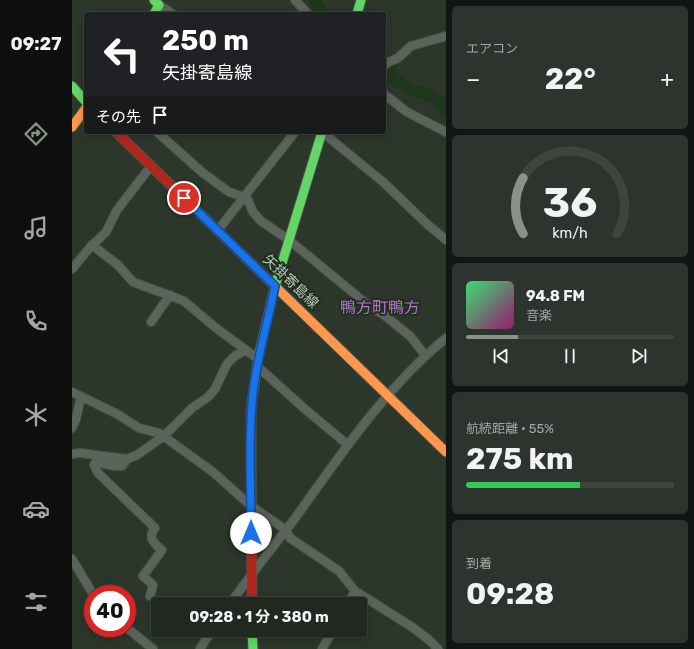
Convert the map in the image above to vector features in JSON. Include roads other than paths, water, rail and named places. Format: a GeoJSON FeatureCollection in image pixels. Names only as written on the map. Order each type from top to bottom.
{"type":"FeatureCollection","features":[{"type":"Feature","properties":{"kind":"main road"},"geometry":{"type":"LineString","coordinates":[[358,12],[362,0]]}},
{"type":"Feature","properties":{"kind":"main road"},"geometry":{"type":"LineString","coordinates":[[72,86],[84,100]]}},
{"type":"Feature","properties":{"kind":"main road"},"geometry":{"type":"LineString","coordinates":[[72,127],[84,111]]}},
{"type":"Feature","properties":{"kind":"main road","name":"矢掛寄島線"},"geometry":{"type":"LineString","coordinates":[[121,134],[150,166],[388,394],[446,452]]}},
{"type":"Feature","properties":{"kind":"main road"},"geometry":{"type":"LineString","coordinates":[[252,597],[251,415],[253,392],[275,286],[321,134]]}},
{"type":"Feature","properties":{"kind":"main road"},"geometry":{"type":"LineString","coordinates":[[252,637],[253,649]]}},
{"type":"Feature","properties":{"kind":"street"},"geometry":{"type":"LineString","coordinates":[[295,0],[306,12]]}},
{"type":"Feature","properties":{"kind":"street"},"geometry":{"type":"LineString","coordinates":[[156,3],[170,12]]}},
{"type":"Feature","properties":{"kind":"street"},"geometry":{"type":"LineString","coordinates":[[386,64],[398,58],[411,46],[446,36]]}},
{"type":"Feature","properties":{"kind":"street"},"geometry":{"type":"LineString","coordinates":[[386,96],[408,112],[446,132]]}},
{"type":"Feature","properties":{"kind":"street"},"geometry":{"type":"LineString","coordinates":[[158,134],[203,173],[229,192],[247,198],[254,212],[261,221],[289,240],[344,286],[410,336],[425,355]]}},
{"type":"Feature","properties":{"kind":"street"},"geometry":{"type":"LineString","coordinates":[[218,230],[293,134]]}},
{"type":"Feature","properties":{"kind":"street"},"geometry":{"type":"LineString","coordinates":[[324,134],[383,182],[446,240]]}},
{"type":"Feature","properties":{"kind":"street"},"geometry":{"type":"LineString","coordinates":[[72,269],[92,245],[106,232],[117,210],[150,166]]}},
{"type":"Feature","properties":{"kind":"street"},"geometry":{"type":"LineString","coordinates":[[92,245],[118,265],[133,282],[184,301],[216,328],[246,350],[306,410],[348,445]]}},
{"type":"Feature","properties":{"kind":"street"},"geometry":{"type":"LineString","coordinates":[[151,322],[170,295]]}},
{"type":"Feature","properties":{"kind":"street"},"geometry":{"type":"LineString","coordinates":[[235,597],[348,445],[388,394],[425,355],[446,338]]}},
{"type":"Feature","properties":{"kind":"street"},"geometry":{"type":"LineString","coordinates":[[150,596],[153,585],[143,576],[162,550],[152,542],[152,531],[155,528],[98,473],[94,465],[96,462],[122,466],[127,460],[149,448],[164,436],[192,408],[208,397],[215,389],[227,364],[235,356],[246,350]]}},
{"type":"Feature","properties":{"kind":"street"},"geometry":{"type":"LineString","coordinates":[[72,392],[117,414],[140,428],[159,433],[164,436],[213,472],[251,506],[286,530],[290,538],[339,571],[355,591],[412,627],[438,649]]}},
{"type":"Feature","properties":{"kind":"street"},"geometry":{"type":"LineString","coordinates":[[72,428],[76,419],[81,397]]}},
{"type":"Feature","properties":{"kind":"street"},"geometry":{"type":"LineString","coordinates":[[72,454],[80,453],[127,460]]}},
{"type":"Feature","properties":{"kind":"street"},"geometry":{"type":"LineString","coordinates":[[72,559],[88,585]]}},
{"type":"Feature","properties":{"kind":"street"},"geometry":{"type":"LineString","coordinates":[[352,597],[355,591]]}},
{"type":"Feature","properties":{"kind":"street"},"geometry":{"type":"LineString","coordinates":[[136,635],[153,649]]}},
{"type":"Feature","properties":{"kind":"street"},"geometry":{"type":"LineString","coordinates":[[200,649],[208,637]]}},
{"type":"Feature","properties":{"kind":"street"},"geometry":{"type":"LineString","coordinates":[[322,649],[329,637]]}},
{"type":"Feature","properties":{"kind":"waterway"},"geometry":{"type":"LineString","coordinates":[[315,0],[321,12]]}},
{"type":"Feature","properties":{"kind":"waterway"},"geometry":{"type":"LineString","coordinates":[[386,64],[391,70],[392,77],[408,88],[435,98],[443,105],[446,111]]}},
{"type":"Feature","properties":{"kind":"district","name":"鴨方町鴨方"},"geometry":{"type":"Point","coordinates":[380,307]}}]}
